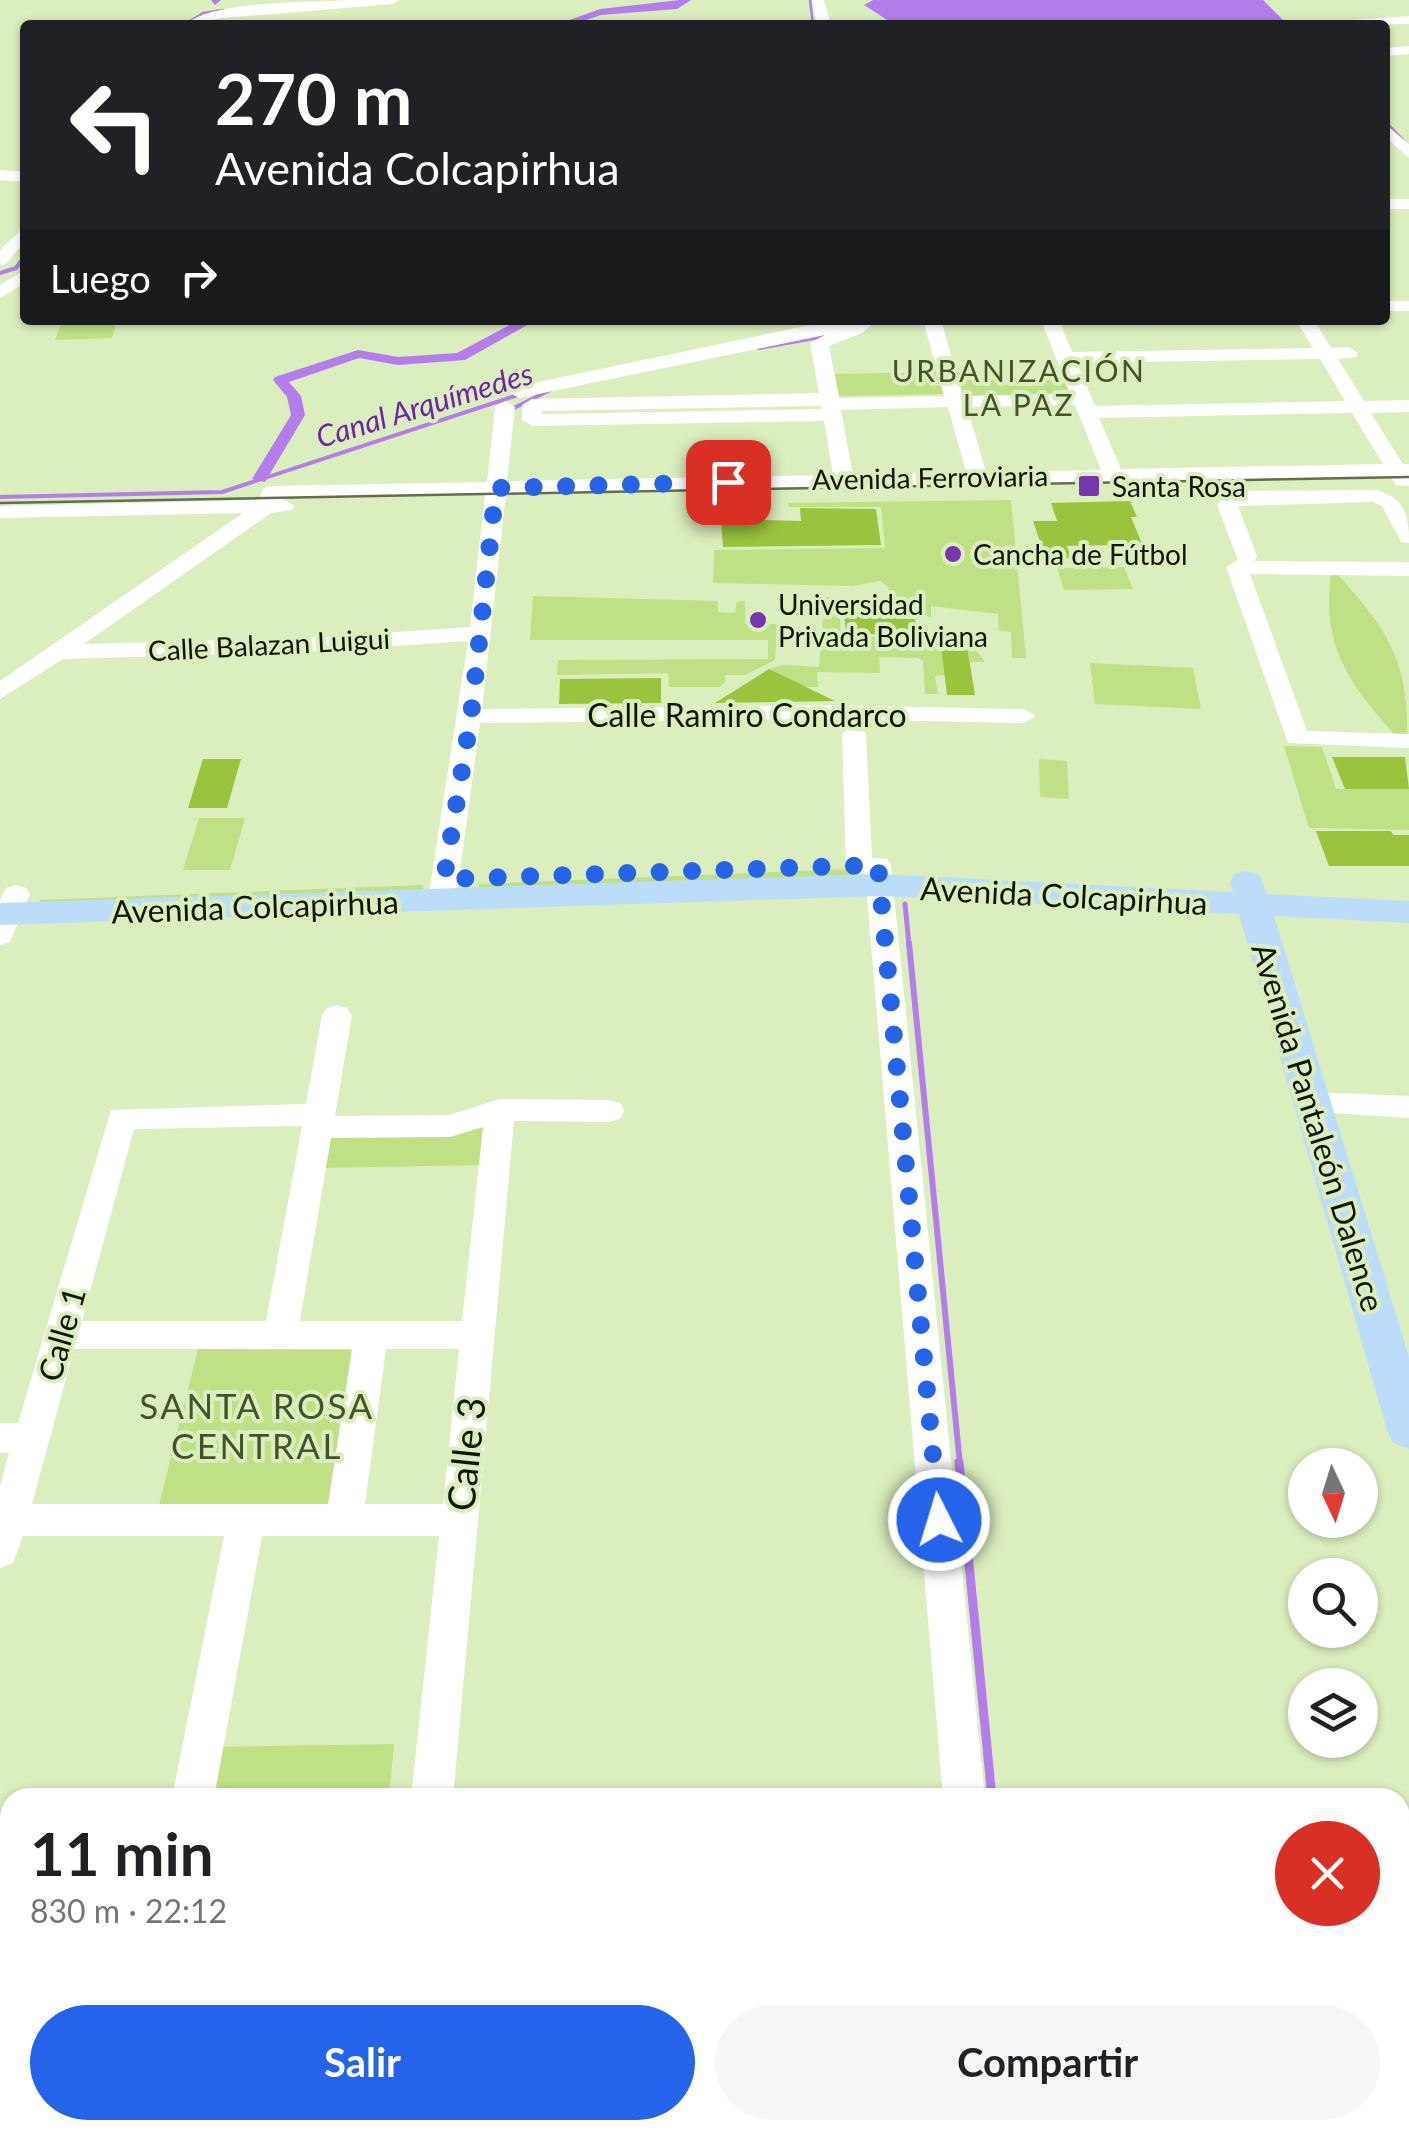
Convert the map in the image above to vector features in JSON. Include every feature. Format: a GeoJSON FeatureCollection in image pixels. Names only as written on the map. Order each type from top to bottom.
{"type":"FeatureCollection","features":[{"type":"Feature","properties":{"kind":"main road","name":"Avenida Colcapirhua"},"geometry":{"type":"LineString","coordinates":[[5,910],[873,872],[1250,893],[1409,912]]}},
{"type":"Feature","properties":{"kind":"main road","name":"Avenida Colcapirhua"},"geometry":{"type":"LineString","coordinates":[[1250,893],[1409,890]]}},
{"type":"Feature","properties":{"kind":"main road","name":"Avenida Pantaleón Dalence"},"geometry":{"type":"LineString","coordinates":[[1250,893],[1409,1430]]}},
{"type":"Feature","properties":{"kind":"street"},"geometry":{"type":"LineString","coordinates":[[186,20],[207,0]]}},
{"type":"Feature","properties":{"kind":"street"},"geometry":{"type":"LineString","coordinates":[[195,10],[324,0]]}},
{"type":"Feature","properties":{"kind":"street"},"geometry":{"type":"LineString","coordinates":[[186,20],[393,0]]}},
{"type":"Feature","properties":{"kind":"street"},"geometry":{"type":"LineString","coordinates":[[5,276],[20,242]]}},
{"type":"Feature","properties":{"kind":"street"},"geometry":{"type":"LineString","coordinates":[[443,889],[482,633],[505,401],[838,325]]}},
{"type":"Feature","properties":{"kind":"street"},"geometry":{"type":"LineString","coordinates":[[844,479],[819,343],[862,325]]}},
{"type":"Feature","properties":{"kind":"street"},"geometry":{"type":"LineString","coordinates":[[933,325],[977,476]]}},
{"type":"Feature","properties":{"kind":"street"},"geometry":{"type":"LineString","coordinates":[[1052,325],[1112,473]]}},
{"type":"Feature","properties":{"kind":"street"},"geometry":{"type":"LineString","coordinates":[[1307,325],[1406,476]]}},
{"type":"Feature","properties":{"kind":"street"},"geometry":{"type":"LineString","coordinates":[[1332,325],[1381,406],[1406,476]]}},
{"type":"Feature","properties":{"kind":"street"},"geometry":{"type":"LineString","coordinates":[[1065,358],[1348,353]]}},
{"type":"Feature","properties":{"kind":"street"},"geometry":{"type":"LineString","coordinates":[[830,406],[532,405],[532,420],[954,402],[1409,406]]}},
{"type":"Feature","properties":{"kind":"street","name":"Avenida Ferroviaria"},"geometry":{"type":"LineString","coordinates":[[0,512],[267,506],[844,479],[1112,473],[1406,476]]}},
{"type":"Feature","properties":{"kind":"street"},"geometry":{"type":"LineString","coordinates":[[1225,489],[1406,476]]}},
{"type":"Feature","properties":{"kind":"street","name":"Avenida Ferroviaria"},"geometry":{"type":"LineString","coordinates":[[496,495],[912,494]]}},
{"type":"Feature","properties":{"kind":"street"},"geometry":{"type":"LineString","coordinates":[[1409,537],[1390,502],[1376,496],[1234,497],[1227,505],[1297,738],[1409,741]]}},
{"type":"Feature","properties":{"kind":"street"},"geometry":{"type":"LineString","coordinates":[[0,692],[267,506]]}},
{"type":"Feature","properties":{"kind":"street"},"geometry":{"type":"LineString","coordinates":[[4,665],[226,517],[230,507]]}},
{"type":"Feature","properties":{"kind":"street"},"geometry":{"type":"LineString","coordinates":[[1241,562],[1409,570]]}},
{"type":"Feature","properties":{"kind":"street","name":"Calle Balazan Luigui"},"geometry":{"type":"LineString","coordinates":[[56,652],[197,649],[482,633]]}},
{"type":"Feature","properties":{"kind":"street","name":"Calle Ramiro Condarco"},"geometry":{"type":"LineString","coordinates":[[471,716],[804,712],[1024,716]]}},
{"type":"Feature","properties":{"kind":"street"},"geometry":{"type":"LineString","coordinates":[[854,733],[873,872],[963,1788]]}},
{"type":"Feature","properties":{"kind":"street"},"geometry":{"type":"LineString","coordinates":[[281,1335],[337,1016]]}},
{"type":"Feature","properties":{"kind":"street"},"geometry":{"type":"LineString","coordinates":[[1311,1103],[1409,1107]]}},
{"type":"Feature","properties":{"kind":"street"},"geometry":{"type":"LineString","coordinates":[[319,1121],[450,1126],[500,1110],[608,1111]]}},
{"type":"Feature","properties":{"kind":"street","name":"Calle 3"},"geometry":{"type":"LineString","coordinates":[[433,1788],[500,1110]]}},
{"type":"Feature","properties":{"kind":"street","name":"Calle 1"},"geometry":{"type":"LineString","coordinates":[[4,1535],[16,1438],[61,1335],[122,1118],[319,1121]]}},
{"type":"Feature","properties":{"kind":"street"},"geometry":{"type":"LineString","coordinates":[[61,1335],[479,1335]]}},
{"type":"Feature","properties":{"kind":"street"},"geometry":{"type":"LineString","coordinates":[[344,1520],[371,1335]]}},
{"type":"Feature","properties":{"kind":"street"},"geometry":{"type":"LineString","coordinates":[[4,1535],[246,1520],[458,1520]]}},
{"type":"Feature","properties":{"kind":"street"},"geometry":{"type":"LineString","coordinates":[[194,1788],[246,1520]]}},
{"type":"Feature","properties":{"kind":"green space"},"geometry":{"type":"Polygon","coordinates":[[[61,325],[116,325],[112,338],[55,340],[61,325]]]}},
{"type":"Feature","properties":{"kind":"green space"},"geometry":{"type":"Polygon","coordinates":[[[940,372],[947,394],[839,396],[835,374],[940,372]]]}},
{"type":"Feature","properties":{"kind":"green space"},"geometry":{"type":"Polygon","coordinates":[[[1068,378],[1075,392],[970,396],[962,393],[958,380],[1068,378]]]}},
{"type":"Feature","properties":{"kind":"green space"},"geometry":{"type":"Polygon","coordinates":[[[1011,500],[1026,658],[1012,658],[1011,632],[999,631],[998,614],[931,606],[931,618],[886,595],[889,587],[880,581],[853,586],[713,583],[714,550],[885,548],[881,507],[789,507],[788,503],[1011,500]]]}},
{"type":"Feature","properties":{"kind":"green space"},"geometry":{"type":"Polygon","coordinates":[[[1124,567],[1133,589],[1064,590],[1057,568],[1124,567]]]}},
{"type":"Feature","properties":{"kind":"green space"},"geometry":{"type":"Polygon","coordinates":[[[1331,573],[1336,573],[1368,611],[1391,646],[1404,686],[1407,736],[1396,736],[1379,717],[1342,662],[1330,622],[1331,573]]]}},
{"type":"Feature","properties":{"kind":"green space"},"geometry":{"type":"Polygon","coordinates":[[[533,596],[718,601],[718,612],[735,613],[737,602],[745,601],[745,624],[777,624],[775,660],[745,675],[725,675],[720,687],[669,687],[668,673],[557,675],[558,660],[768,659],[768,640],[530,640],[533,596]]]}},
{"type":"Feature","properties":{"kind":"green space"},"geometry":{"type":"Polygon","coordinates":[[[825,597],[839,597],[841,636],[934,639],[934,627],[972,645],[985,662],[970,662],[967,646],[942,646],[945,675],[935,676],[938,694],[925,694],[923,661],[918,658],[879,657],[880,673],[817,672],[818,687],[770,687],[769,669],[783,665],[819,667],[825,597]]]}},
{"type":"Feature","properties":{"kind":"green space"},"geometry":{"type":"Polygon","coordinates":[[[1090,663],[1193,668],[1201,709],[1095,704],[1090,663]]]}},
{"type":"Feature","properties":{"kind":"green space"},"geometry":{"type":"Polygon","coordinates":[[[1284,746],[1322,747],[1336,789],[1409,789],[1409,830],[1309,828],[1284,746]]]}},
{"type":"Feature","properties":{"kind":"green space"},"geometry":{"type":"Polygon","coordinates":[[[1039,759],[1067,761],[1069,799],[1040,797],[1039,759]]]}},
{"type":"Feature","properties":{"kind":"green space"},"geometry":{"type":"Polygon","coordinates":[[[199,818],[245,818],[230,870],[183,870],[199,818]]]}},
{"type":"Feature","properties":{"kind":"green space"},"geometry":{"type":"Polygon","coordinates":[[[850,869],[852,876],[479,891],[479,884],[850,869]]]}},
{"type":"Feature","properties":{"kind":"green space"},"geometry":{"type":"Polygon","coordinates":[[[423,885],[423,892],[38,907],[40,900],[423,885]]]}},
{"type":"Feature","properties":{"kind":"green space"},"geometry":{"type":"Polygon","coordinates":[[[482,1127],[486,1133],[484,1165],[321,1168],[328,1134],[482,1127]]]}},
{"type":"Feature","properties":{"kind":"green space"},"geometry":{"type":"Polygon","coordinates":[[[198,1349],[357,1350],[329,1514],[157,1513],[198,1349]]]}},
{"type":"Feature","properties":{"kind":"green space"},"geometry":{"type":"Polygon","coordinates":[[[394,1744],[390,1788],[207,1788],[214,1747],[394,1744]]]}},
{"type":"Feature","properties":{"kind":"shaded area"},"geometry":{"type":"Polygon","coordinates":[[[873,0],[1263,0],[1283,20],[887,20],[864,5],[873,0]]]}},
{"type":"Feature","properties":{"kind":"building"},"geometry":{"type":"Polygon","coordinates":[[[1130,501],[1137,517],[1131,517],[1147,556],[1120,557],[1115,545],[1067,546],[1071,558],[1046,559],[1033,521],[1057,521],[1051,503],[1130,501]]]}},
{"type":"Feature","properties":{"kind":"building"},"geometry":{"type":"Polygon","coordinates":[[[800,508],[876,509],[881,545],[723,547],[721,519],[801,521],[800,508]]]}},
{"type":"Feature","properties":{"kind":"building"},"geometry":{"type":"Polygon","coordinates":[[[843,603],[894,608],[896,619],[915,619],[918,636],[846,633],[843,603]]]}},
{"type":"Feature","properties":{"kind":"building"},"geometry":{"type":"Polygon","coordinates":[[[941,646],[967,646],[975,695],[947,695],[941,646]]]}},
{"type":"Feature","properties":{"kind":"building"},"geometry":{"type":"Polygon","coordinates":[[[769,669],[835,701],[715,703],[769,669]]]}},
{"type":"Feature","properties":{"kind":"building"},"geometry":{"type":"Polygon","coordinates":[[[661,678],[661,703],[559,704],[560,679],[661,678]]]}},
{"type":"Feature","properties":{"kind":"building"},"geometry":{"type":"Polygon","coordinates":[[[1332,757],[1405,757],[1409,789],[1345,789],[1332,757]]]}},
{"type":"Feature","properties":{"kind":"building"},"geometry":{"type":"Polygon","coordinates":[[[203,759],[241,759],[227,808],[188,808],[203,759]]]}},
{"type":"Feature","properties":{"kind":"building"},"geometry":{"type":"Polygon","coordinates":[[[1316,831],[1391,831],[1393,835],[1409,835],[1409,866],[1329,866],[1316,831]]]}},
{"type":"Feature","properties":{"kind":"waterway"},"geometry":{"type":"LineString","coordinates":[[576,20],[600,12],[677,6],[686,0]]}},
{"type":"Feature","properties":{"kind":"waterway","name":"Canal Arquímedes"},"geometry":{"type":"LineString","coordinates":[[810,0],[812,20]]}},
{"type":"Feature","properties":{"kind":"waterway"},"geometry":{"type":"LineString","coordinates":[[192,20],[203,13],[224,10]]}},
{"type":"Feature","properties":{"kind":"waterway"},"geometry":{"type":"LineString","coordinates":[[1390,126],[1409,146]]}},
{"type":"Feature","properties":{"kind":"waterway"},"geometry":{"type":"LineString","coordinates":[[0,273],[20,263]]}},
{"type":"Feature","properties":{"kind":"waterway"},"geometry":{"type":"LineString","coordinates":[[260,479],[298,415],[294,396],[280,380],[358,354],[398,361],[460,357],[520,325]]}},
{"type":"Feature","properties":{"kind":"waterway","name":"Canal Arquímedes"},"geometry":{"type":"LineString","coordinates":[[759,348],[826,336]]}},
{"type":"Feature","properties":{"kind":"waterway"},"geometry":{"type":"LineString","coordinates":[[511,414],[512,409],[550,390]]}},
{"type":"Feature","properties":{"kind":"waterway","name":"Canal Arquímedes"},"geometry":{"type":"LineString","coordinates":[[0,497],[222,492],[521,394]]}},
{"type":"Feature","properties":{"kind":"waterway"},"geometry":{"type":"LineString","coordinates":[[905,904],[909,945]]}},
{"type":"Feature","properties":{"kind":"waterway"},"geometry":{"type":"LineString","coordinates":[[909,943],[960,1465]]}},
{"type":"Feature","properties":{"kind":"waterway"},"geometry":{"type":"LineString","coordinates":[[959,1462],[991,1788]]}},
{"type":"Feature","properties":{"kind":"tram line"},"geometry":{"type":"LineString","coordinates":[[0,503],[1409,477]]}},
{"type":"Feature","properties":{"kind":"place","name":"Santa Rosa"},"geometry":{"type":"Point","coordinates":[1089,486]}},
{"type":"Feature","properties":{"kind":"place","name":"Cancha de Fútbol"},"geometry":{"type":"Point","coordinates":[953,554]}},
{"type":"Feature","properties":{"kind":"place","name":"Universidad Privada Boliviana"},"geometry":{"type":"Point","coordinates":[758,620]}},
{"type":"Feature","properties":{"kind":"district","name":"URBANIZACIÓN LA PAZ"},"geometry":{"type":"Point","coordinates":[1019,387]}},
{"type":"Feature","properties":{"kind":"district","name":"SANTA ROSA CENTRAL"},"geometry":{"type":"Point","coordinates":[257,1425]}},
{"type":"Feature","properties":{"kind":"route"},"geometry":{"type":"LineString","coordinates":[[728,482],[496,488],[471,716],[444,879],[878,865],[939,1520]]}}]}
